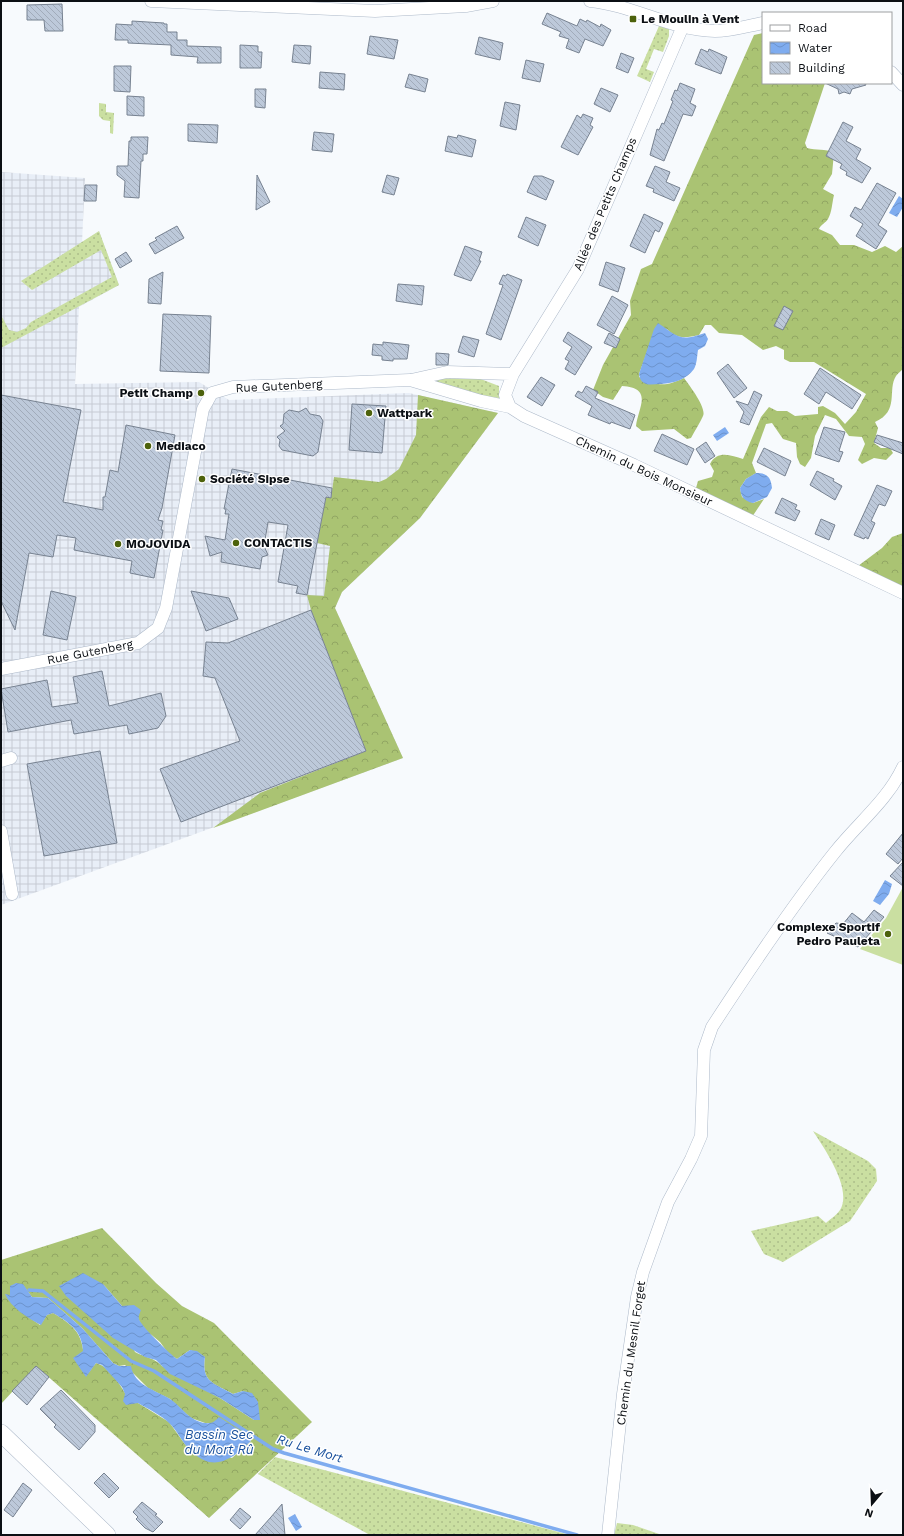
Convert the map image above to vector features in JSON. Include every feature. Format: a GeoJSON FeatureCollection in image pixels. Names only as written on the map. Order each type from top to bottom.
{"type":"FeatureCollection","features":[{"type":"Feature","properties":{"kind":"main road"},"geometry":{"type":"LineString","coordinates":[[1,1433],[107,1535]]}},
{"type":"Feature","properties":{"kind":"street"},"geometry":{"type":"LineString","coordinates":[[151,1],[375,11],[466,6],[493,1]]}},
{"type":"Feature","properties":{"kind":"street"},"geometry":{"type":"LineString","coordinates":[[590,1],[620,6],[682,26],[716,31],[762,23]]}},
{"type":"Feature","properties":{"kind":"street","name":"Allée des Petits Champs"},"geometry":{"type":"LineString","coordinates":[[513,374],[578,269],[682,26]]}},
{"type":"Feature","properties":{"kind":"street"},"geometry":{"type":"LineString","coordinates":[[892,73],[903,85]]}},
{"type":"Feature","properties":{"kind":"street"},"geometry":{"type":"LineString","coordinates":[[410,380],[447,372],[513,374],[505,395],[510,407]]}},
{"type":"Feature","properties":{"kind":"street","name":"Rue Gutenberg"},"geometry":{"type":"LineString","coordinates":[[1,669],[138,643],[158,628],[166,608],[203,409],[212,394],[233,387],[410,380],[482,401],[510,407]]}},
{"type":"Feature","properties":{"kind":"street","name":"Chemin du Bois Monsieur"},"geometry":{"type":"LineString","coordinates":[[510,407],[524,416],[634,465],[903,593]]}},
{"type":"Feature","properties":{"kind":"street","name":"Chemin du Mesnil Forget"},"geometry":{"type":"LineString","coordinates":[[608,1535],[623,1394],[637,1297],[643,1272],[668,1202],[691,1159],[701,1136],[704,1050],[707,1038],[712,1026],[755,962],[835,851],[888,793],[903,767]]}},
{"type":"Feature","properties":{"kind":"street"},"geometry":{"type":"LineString","coordinates":[[1,831],[12,894]]}},
{"type":"Feature","properties":{"kind":"shaded area"},"geometry":{"type":"Polygon","coordinates":[[[1,172],[85,178],[82,243],[99,231],[119,285],[79,307],[75,384],[199,382],[229,400],[409,393],[498,413],[420,518],[342,592],[335,608],[403,758],[1,905],[1,172]]]}},
{"type":"Feature","properties":{"kind":"green space"},"geometry":{"type":"Polygon","coordinates":[[[659,26],[669,29],[669,36],[663,52],[654,49],[646,69],[654,72],[650,82],[637,76],[659,26]]]}},
{"type":"Feature","properties":{"kind":"green space"},"geometry":{"type":"Polygon","coordinates":[[[762,33],[762,84],[825,84],[805,143],[807,148],[834,153],[832,174],[823,189],[834,195],[832,207],[828,219],[819,229],[832,235],[840,245],[854,245],[872,252],[885,246],[896,252],[903,246],[903,369],[897,375],[894,382],[892,388],[892,400],[888,412],[875,422],[878,428],[874,443],[881,448],[890,448],[893,453],[886,460],[874,458],[862,464],[858,460],[865,444],[862,437],[849,436],[836,419],[825,415],[815,436],[811,458],[805,467],[800,464],[797,457],[796,443],[783,439],[772,423],[766,424],[752,463],[756,473],[746,479],[740,488],[742,497],[753,503],[764,499],[752,517],[696,488],[698,481],[712,477],[714,471],[710,464],[713,460],[720,455],[734,456],[743,459],[761,417],[769,407],[777,411],[787,411],[795,416],[818,414],[818,407],[823,406],[835,413],[845,424],[856,412],[866,394],[814,362],[790,362],[784,359],[784,350],[776,346],[763,350],[742,335],[719,333],[711,325],[705,325],[699,335],[690,337],[674,335],[667,329],[647,352],[639,374],[639,377],[657,384],[672,383],[684,378],[700,402],[704,412],[702,419],[691,438],[687,439],[674,429],[642,431],[636,426],[642,400],[638,391],[632,388],[622,386],[613,400],[603,397],[593,390],[603,365],[631,315],[630,301],[641,269],[652,264],[754,35],[762,33]]]}},
{"type":"Feature","properties":{"kind":"green space"},"geometry":{"type":"Polygon","coordinates":[[[99,103],[106,104],[106,112],[114,113],[113,134],[110,133],[110,121],[103,120],[99,116],[99,103]]]}},
{"type":"Feature","properties":{"kind":"green space"},"geometry":{"type":"Polygon","coordinates":[[[99,231],[119,285],[1,348],[1,315],[9,330],[17,332],[26,328],[31,322],[112,277],[101,250],[32,290],[21,281],[99,231]]]}},
{"type":"Feature","properties":{"kind":"green space"},"geometry":{"type":"Polygon","coordinates":[[[450,377],[478,378],[499,386],[499,398],[485,397],[431,383],[431,379],[450,377]]]}},
{"type":"Feature","properties":{"kind":"green space"},"geometry":{"type":"Polygon","coordinates":[[[418,395],[498,413],[420,518],[342,592],[335,608],[403,758],[213,828],[260,793],[366,751],[311,610],[307,595],[324,596],[330,546],[317,543],[326,497],[331,498],[334,477],[379,482],[386,479],[399,469],[416,435],[418,395]]]}},
{"type":"Feature","properties":{"kind":"green space"},"geometry":{"type":"Polygon","coordinates":[[[903,533],[903,589],[858,566],[882,548],[892,537],[903,533]]]}},
{"type":"Feature","properties":{"kind":"green space","name":"Complexe Sportif Pedro Pauleta"},"geometry":{"type":"Polygon","coordinates":[[[903,887],[903,965],[860,949],[886,918],[903,887]]]}},
{"type":"Feature","properties":{"kind":"green space"},"geometry":{"type":"Polygon","coordinates":[[[813,1131],[868,1161],[876,1169],[877,1181],[850,1221],[783,1262],[764,1254],[751,1231],[818,1216],[826,1223],[839,1212],[843,1201],[843,1191],[836,1169],[813,1131]]]}},
{"type":"Feature","properties":{"kind":"green space"},"geometry":{"type":"Polygon","coordinates":[[[102,1228],[156,1283],[182,1306],[214,1323],[312,1422],[209,1518],[36,1366],[1,1404],[1,1260],[102,1228]],[[22,1284],[10,1295],[6,1295],[20,1311],[40,1325],[47,1315],[53,1313],[72,1326],[77,1332],[83,1346],[86,1376],[96,1363],[102,1366],[117,1380],[132,1403],[138,1403],[169,1422],[187,1447],[232,1458],[250,1442],[252,1439],[212,1423],[205,1423],[191,1418],[170,1399],[148,1388],[125,1365],[119,1366],[113,1363],[82,1328],[48,1298],[32,1297],[22,1284]],[[103,1284],[135,1352],[156,1361],[162,1366],[220,1398],[254,1420],[243,1391],[233,1394],[210,1381],[205,1372],[205,1357],[190,1350],[177,1359],[168,1353],[160,1342],[142,1327],[138,1318],[122,1306],[103,1284]]]}},
{"type":"Feature","properties":{"kind":"green space"},"geometry":{"type":"Polygon","coordinates":[[[275,1457],[570,1535],[370,1535],[258,1474],[275,1457]]]}},
{"type":"Feature","properties":{"kind":"green space"},"geometry":{"type":"Polygon","coordinates":[[[617,1523],[633,1525],[662,1535],[614,1535],[617,1523]]]}},
{"type":"Feature","properties":{"kind":"water"},"geometry":{"type":"Polygon","coordinates":[[[899,196],[903,199],[903,207],[897,217],[889,213],[899,196]]]}},
{"type":"Feature","properties":{"kind":"water"},"geometry":{"type":"Polygon","coordinates":[[[658,323],[680,337],[690,337],[705,333],[708,339],[705,346],[698,350],[695,367],[691,373],[671,383],[651,385],[644,383],[639,374],[654,329],[658,323]]]}},
{"type":"Feature","properties":{"kind":"water"},"geometry":{"type":"Polygon","coordinates":[[[725,427],[729,433],[717,441],[713,435],[725,427]]]}},
{"type":"Feature","properties":{"kind":"water"},"geometry":{"type":"Polygon","coordinates":[[[756,473],[768,476],[771,481],[772,488],[767,497],[753,503],[744,498],[741,494],[740,488],[746,479],[756,473]]]}},
{"type":"Feature","properties":{"kind":"water"},"geometry":{"type":"Polygon","coordinates":[[[885,880],[892,884],[889,894],[880,905],[873,901],[885,880]]]}},
{"type":"Feature","properties":{"kind":"water","name":"Bassin Sec du Mort Rû"},"geometry":{"type":"Polygon","coordinates":[[[83,1273],[103,1284],[122,1306],[134,1305],[141,1310],[139,1319],[141,1322],[156,1340],[177,1359],[190,1350],[197,1351],[205,1357],[205,1372],[210,1381],[233,1394],[243,1391],[252,1393],[258,1402],[260,1420],[254,1420],[220,1398],[170,1374],[156,1360],[145,1357],[113,1338],[66,1296],[59,1286],[83,1273]]]}},
{"type":"Feature","properties":{"kind":"water","name":"Bassin Sec du Mort Rû"},"geometry":{"type":"Polygon","coordinates":[[[16,1283],[23,1284],[32,1297],[48,1298],[82,1328],[113,1363],[119,1366],[131,1366],[136,1378],[152,1390],[170,1399],[195,1420],[210,1423],[219,1417],[252,1438],[250,1442],[235,1455],[220,1462],[204,1460],[196,1456],[183,1442],[172,1426],[162,1417],[138,1403],[126,1405],[123,1401],[125,1394],[122,1387],[102,1365],[96,1363],[86,1377],[73,1358],[83,1351],[78,1333],[65,1320],[53,1313],[47,1315],[41,1325],[20,1312],[11,1304],[5,1294],[10,1295],[10,1286],[16,1283]]]}},
{"type":"Feature","properties":{"kind":"water"},"geometry":{"type":"Polygon","coordinates":[[[295,1514],[302,1527],[296,1531],[288,1518],[295,1514]]]}},
{"type":"Feature","properties":{"kind":"building"},"geometry":{"type":"Polygon","coordinates":[[[62,4],[63,31],[45,31],[44,20],[27,20],[27,5],[62,4]]]}},
{"type":"Feature","properties":{"kind":"building"},"geometry":{"type":"Polygon","coordinates":[[[547,13],[577,26],[580,19],[586,22],[587,20],[600,27],[601,24],[611,30],[603,46],[585,39],[579,53],[566,48],[569,39],[559,36],[561,32],[542,24],[547,13]]]}},
{"type":"Feature","properties":{"kind":"building"},"geometry":{"type":"Polygon","coordinates":[[[132,21],[167,24],[167,32],[177,32],[177,40],[187,40],[187,46],[221,47],[221,63],[197,63],[198,57],[171,55],[171,45],[128,43],[128,40],[115,40],[116,24],[132,25],[132,21]]]}},
{"type":"Feature","properties":{"kind":"building"},"geometry":{"type":"Polygon","coordinates":[[[370,36],[398,40],[394,59],[367,54],[370,36]]]}},
{"type":"Feature","properties":{"kind":"building"},"geometry":{"type":"Polygon","coordinates":[[[479,37],[503,43],[500,60],[475,54],[479,37]]]}},
{"type":"Feature","properties":{"kind":"building"},"geometry":{"type":"Polygon","coordinates":[[[240,45],[258,46],[258,52],[262,52],[261,68],[240,68],[240,45]]]}},
{"type":"Feature","properties":{"kind":"building"},"geometry":{"type":"Polygon","coordinates":[[[294,45],[311,46],[310,64],[292,62],[294,45]]]}},
{"type":"Feature","properties":{"kind":"building"},"geometry":{"type":"Polygon","coordinates":[[[701,49],[708,52],[709,49],[727,57],[721,74],[695,64],[701,49]]]}},
{"type":"Feature","properties":{"kind":"building"},"geometry":{"type":"Polygon","coordinates":[[[621,53],[634,58],[628,73],[616,68],[621,53]]]}},
{"type":"Feature","properties":{"kind":"building"},"geometry":{"type":"Polygon","coordinates":[[[526,60],[544,64],[540,82],[522,78],[526,60]]]}},
{"type":"Feature","properties":{"kind":"building"},"geometry":{"type":"Polygon","coordinates":[[[114,66],[131,66],[130,92],[114,91],[114,66]]]}},
{"type":"Feature","properties":{"kind":"building"},"geometry":{"type":"Polygon","coordinates":[[[320,72],[345,74],[344,90],[319,88],[320,72]]]}},
{"type":"Feature","properties":{"kind":"building"},"geometry":{"type":"Polygon","coordinates":[[[409,74],[428,79],[425,92],[405,87],[409,74]]]}},
{"type":"Feature","properties":{"kind":"building"},"geometry":{"type":"Polygon","coordinates":[[[680,83],[695,89],[690,103],[696,106],[692,116],[683,114],[664,161],[650,155],[657,129],[659,130],[662,123],[664,124],[673,101],[671,100],[680,83]]]}},
{"type":"Feature","properties":{"kind":"building"},"geometry":{"type":"Polygon","coordinates":[[[827,84],[866,85],[852,89],[850,94],[844,92],[839,94],[838,89],[827,84]]]}},
{"type":"Feature","properties":{"kind":"building"},"geometry":{"type":"Polygon","coordinates":[[[601,88],[618,95],[610,112],[594,104],[601,88]]]}},
{"type":"Feature","properties":{"kind":"building"},"geometry":{"type":"Polygon","coordinates":[[[255,89],[266,89],[265,108],[255,107],[255,89]]]}},
{"type":"Feature","properties":{"kind":"building"},"geometry":{"type":"Polygon","coordinates":[[[127,96],[144,97],[144,116],[127,115],[127,96]]]}},
{"type":"Feature","properties":{"kind":"building"},"geometry":{"type":"Polygon","coordinates":[[[505,102],[520,105],[516,130],[500,126],[505,102]]]}},
{"type":"Feature","properties":{"kind":"building"},"geometry":{"type":"Polygon","coordinates":[[[583,114],[593,118],[590,125],[593,127],[578,155],[561,147],[577,115],[581,118],[583,114]]]}},
{"type":"Feature","properties":{"kind":"building"},"geometry":{"type":"Polygon","coordinates":[[[843,122],[853,127],[846,141],[861,149],[856,159],[871,168],[862,183],[846,175],[847,172],[840,168],[842,164],[826,156],[843,122]]]}},
{"type":"Feature","properties":{"kind":"building"},"geometry":{"type":"Polygon","coordinates":[[[188,124],[218,125],[217,143],[188,141],[188,124]]]}},
{"type":"Feature","properties":{"kind":"building"},"geometry":{"type":"Polygon","coordinates":[[[314,132],[334,134],[332,152],[312,150],[314,132]]]}},
{"type":"Feature","properties":{"kind":"building"},"geometry":{"type":"Polygon","coordinates":[[[458,135],[476,140],[472,157],[445,151],[448,136],[457,138],[458,135]]]}},
{"type":"Feature","properties":{"kind":"building"},"geometry":{"type":"Polygon","coordinates":[[[131,137],[148,137],[147,154],[143,154],[143,161],[141,161],[139,198],[124,197],[125,181],[117,175],[117,166],[128,166],[129,141],[131,141],[131,137]]]}},
{"type":"Feature","properties":{"kind":"building"},"geometry":{"type":"Polygon","coordinates":[[[655,166],[670,172],[666,182],[680,188],[674,201],[653,192],[654,189],[646,186],[655,166]]]}},
{"type":"Feature","properties":{"kind":"building"},"geometry":{"type":"Polygon","coordinates":[[[257,175],[270,202],[256,210],[257,175]]]}},
{"type":"Feature","properties":{"kind":"building"},"geometry":{"type":"Polygon","coordinates":[[[387,175],[399,178],[394,195],[382,192],[387,175]]]}},
{"type":"Feature","properties":{"kind":"building"},"geometry":{"type":"Polygon","coordinates":[[[534,176],[542,176],[554,181],[546,200],[527,192],[534,176]]]}},
{"type":"Feature","properties":{"kind":"building"},"geometry":{"type":"Polygon","coordinates":[[[877,183],[896,193],[878,225],[887,231],[876,249],[856,236],[863,224],[850,216],[855,207],[861,210],[877,183]]]}},
{"type":"Feature","properties":{"kind":"building"},"geometry":{"type":"Polygon","coordinates":[[[85,185],[97,185],[96,201],[84,201],[85,185]]]}},
{"type":"Feature","properties":{"kind":"building"},"geometry":{"type":"Polygon","coordinates":[[[644,214],[663,223],[659,232],[655,230],[645,253],[630,246],[644,214]]]}},
{"type":"Feature","properties":{"kind":"building"},"geometry":{"type":"Polygon","coordinates":[[[526,217],[546,225],[538,246],[518,237],[526,217]]]}},
{"type":"Feature","properties":{"kind":"building"},"geometry":{"type":"Polygon","coordinates":[[[177,226],[184,238],[155,254],[149,244],[157,240],[155,238],[177,226]]]}},
{"type":"Feature","properties":{"kind":"building"},"geometry":{"type":"Polygon","coordinates":[[[465,246],[482,252],[479,261],[481,261],[471,281],[454,275],[465,246]]]}},
{"type":"Feature","properties":{"kind":"building"},"geometry":{"type":"Polygon","coordinates":[[[126,252],[132,261],[120,268],[115,259],[126,252]]]}},
{"type":"Feature","properties":{"kind":"building"},"geometry":{"type":"Polygon","coordinates":[[[606,262],[625,268],[618,292],[599,285],[606,262]]]}},
{"type":"Feature","properties":{"kind":"building"},"geometry":{"type":"Polygon","coordinates":[[[163,272],[161,304],[148,303],[149,279],[163,272]]]}},
{"type":"Feature","properties":{"kind":"building"},"geometry":{"type":"Polygon","coordinates":[[[507,274],[522,280],[501,340],[486,334],[503,285],[499,284],[503,275],[506,276],[507,274]]]}},
{"type":"Feature","properties":{"kind":"building"},"geometry":{"type":"Polygon","coordinates":[[[398,284],[424,286],[422,305],[396,301],[398,284]]]}},
{"type":"Feature","properties":{"kind":"building"},"geometry":{"type":"Polygon","coordinates":[[[612,296],[628,305],[614,334],[597,325],[612,296]]]}},
{"type":"Feature","properties":{"kind":"building"},"geometry":{"type":"Polygon","coordinates":[[[784,306],[793,311],[783,330],[774,326],[784,306]]]}},
{"type":"Feature","properties":{"kind":"building"},"geometry":{"type":"Polygon","coordinates":[[[163,314],[211,316],[209,373],[160,371],[163,314]]]}},
{"type":"Feature","properties":{"kind":"building"},"geometry":{"type":"Polygon","coordinates":[[[568,332],[592,347],[575,375],[565,369],[569,361],[565,359],[572,347],[563,341],[568,332]]]}},
{"type":"Feature","properties":{"kind":"building"},"geometry":{"type":"Polygon","coordinates":[[[609,333],[620,339],[616,348],[604,343],[609,333]]]}},
{"type":"Feature","properties":{"kind":"building"},"geometry":{"type":"Polygon","coordinates":[[[463,336],[479,340],[474,357],[458,352],[463,336]]]}},
{"type":"Feature","properties":{"kind":"building"},"geometry":{"type":"Polygon","coordinates":[[[383,342],[409,345],[407,359],[393,359],[393,361],[382,360],[382,356],[372,355],[373,344],[383,345],[383,342]]]}},
{"type":"Feature","properties":{"kind":"building"},"geometry":{"type":"Polygon","coordinates":[[[436,353],[449,354],[448,365],[436,365],[436,353]]]}},
{"type":"Feature","properties":{"kind":"building"},"geometry":{"type":"Polygon","coordinates":[[[728,364],[747,388],[734,398],[717,373],[728,364]]]}},
{"type":"Feature","properties":{"kind":"building"},"geometry":{"type":"Polygon","coordinates":[[[820,368],[861,395],[852,409],[826,392],[819,404],[804,394],[820,368]]]}},
{"type":"Feature","properties":{"kind":"building"},"geometry":{"type":"Polygon","coordinates":[[[541,377],[555,385],[542,406],[527,397],[541,377]]]}},
{"type":"Feature","properties":{"kind":"building"},"geometry":{"type":"Polygon","coordinates":[[[586,386],[598,392],[595,398],[635,415],[630,429],[611,422],[610,424],[588,415],[592,406],[575,396],[578,391],[582,393],[586,386]]]}},
{"type":"Feature","properties":{"kind":"building"},"geometry":{"type":"Polygon","coordinates":[[[754,391],[762,395],[749,425],[740,422],[744,412],[736,401],[748,405],[754,391]]]}},
{"type":"Feature","properties":{"kind":"building"},"geometry":{"type":"Polygon","coordinates":[[[1,395],[81,410],[63,502],[103,510],[103,497],[105,497],[110,470],[118,472],[126,425],[175,435],[162,508],[158,520],[163,521],[161,530],[163,530],[154,578],[130,573],[132,561],[74,550],[76,538],[57,535],[53,557],[29,553],[15,630],[1,601],[1,395]]]}},
{"type":"Feature","properties":{"kind":"building"},"geometry":{"type":"Polygon","coordinates":[[[352,404],[386,406],[382,453],[349,450],[352,404]]]}},
{"type":"Feature","properties":{"kind":"building"},"geometry":{"type":"Polygon","coordinates":[[[306,408],[310,414],[320,416],[323,421],[318,452],[313,456],[282,450],[279,446],[280,440],[277,437],[285,431],[280,426],[283,424],[284,414],[289,410],[299,412],[306,408]]]}},
{"type":"Feature","properties":{"kind":"building"},"geometry":{"type":"Polygon","coordinates":[[[824,427],[845,432],[839,451],[843,452],[839,462],[815,454],[824,427]]]}},
{"type":"Feature","properties":{"kind":"building"},"geometry":{"type":"Polygon","coordinates":[[[662,434],[694,449],[687,465],[654,451],[662,434]]]}},
{"type":"Feature","properties":{"kind":"building"},"geometry":{"type":"Polygon","coordinates":[[[877,435],[903,443],[903,454],[874,442],[877,435]]]}},
{"type":"Feature","properties":{"kind":"building"},"geometry":{"type":"Polygon","coordinates":[[[706,442],[715,456],[705,463],[696,449],[706,442]]]}},
{"type":"Feature","properties":{"kind":"building"},"geometry":{"type":"Polygon","coordinates":[[[764,448],[791,461],[785,476],[757,462],[764,448]]]}},
{"type":"Feature","properties":{"kind":"building"},"geometry":{"type":"Polygon","coordinates":[[[232,469],[332,488],[331,498],[326,497],[307,595],[296,593],[298,586],[278,582],[288,525],[268,522],[264,546],[268,555],[262,557],[260,569],[221,562],[222,552],[210,556],[205,536],[225,540],[229,514],[225,514],[226,509],[224,509],[232,469]]]}},
{"type":"Feature","properties":{"kind":"building"},"geometry":{"type":"Polygon","coordinates":[[[817,471],[834,479],[833,481],[842,486],[835,500],[810,485],[817,471]]]}},
{"type":"Feature","properties":{"kind":"building"},"geometry":{"type":"Polygon","coordinates":[[[877,485],[892,491],[885,506],[879,504],[871,521],[875,523],[868,539],[865,537],[864,539],[854,535],[877,485]]]}},
{"type":"Feature","properties":{"kind":"building"},"geometry":{"type":"Polygon","coordinates":[[[782,498],[797,505],[795,509],[800,511],[795,521],[775,513],[782,498]]]}},
{"type":"Feature","properties":{"kind":"building"},"geometry":{"type":"Polygon","coordinates":[[[821,519],[835,525],[829,540],[815,534],[821,519]]]}},
{"type":"Feature","properties":{"kind":"building"},"geometry":{"type":"Polygon","coordinates":[[[51,591],[76,597],[67,640],[43,635],[51,591]]]}},
{"type":"Feature","properties":{"kind":"building"},"geometry":{"type":"Polygon","coordinates":[[[191,591],[229,598],[238,619],[206,631],[191,591]]]}},
{"type":"Feature","properties":{"kind":"building"},"geometry":{"type":"Polygon","coordinates":[[[311,610],[366,751],[181,822],[160,769],[240,741],[215,678],[203,676],[206,642],[228,643],[311,610]]]}},
{"type":"Feature","properties":{"kind":"building"},"geometry":{"type":"Polygon","coordinates":[[[102,671],[109,706],[161,693],[166,716],[158,728],[129,734],[127,725],[74,734],[71,720],[8,732],[1,689],[47,680],[52,707],[78,703],[73,677],[102,671]]]}},
{"type":"Feature","properties":{"kind":"building"},"geometry":{"type":"Polygon","coordinates":[[[100,751],[117,843],[44,856],[27,764],[100,751]]]}},
{"type":"Feature","properties":{"kind":"building"},"geometry":{"type":"Polygon","coordinates":[[[903,833],[903,858],[898,864],[886,854],[903,833]]]}},
{"type":"Feature","properties":{"kind":"building"},"geometry":{"type":"Polygon","coordinates":[[[903,862],[903,886],[890,876],[903,862]]]}},
{"type":"Feature","properties":{"kind":"building"},"geometry":{"type":"Polygon","coordinates":[[[874,910],[884,917],[858,947],[827,933],[836,923],[843,924],[852,913],[864,922],[874,910]]]}},
{"type":"Feature","properties":{"kind":"building"},"geometry":{"type":"Polygon","coordinates":[[[36,1366],[49,1377],[27,1405],[12,1391],[36,1366]]]}},
{"type":"Feature","properties":{"kind":"building"},"geometry":{"type":"Polygon","coordinates":[[[61,1390],[95,1425],[95,1432],[79,1450],[54,1427],[56,1425],[40,1409],[61,1390]]]}},
{"type":"Feature","properties":{"kind":"building"},"geometry":{"type":"Polygon","coordinates":[[[104,1473],[119,1488],[109,1498],[94,1483],[104,1473]]]}},
{"type":"Feature","properties":{"kind":"building"},"geometry":{"type":"Polygon","coordinates":[[[23,1483],[32,1490],[13,1517],[4,1510],[23,1483]]]}},
{"type":"Feature","properties":{"kind":"building"},"geometry":{"type":"Polygon","coordinates":[[[142,1502],[157,1514],[155,1515],[163,1522],[153,1532],[145,1528],[136,1519],[138,1517],[133,1512],[142,1502]]]}},
{"type":"Feature","properties":{"kind":"building"},"geometry":{"type":"Polygon","coordinates":[[[282,1504],[285,1535],[255,1535],[271,1517],[282,1504]]]}},
{"type":"Feature","properties":{"kind":"building"},"geometry":{"type":"Polygon","coordinates":[[[240,1508],[251,1517],[240,1529],[230,1520],[240,1508]]]}},
{"type":"Feature","properties":{"kind":"waterway","name":"Ru Le Mort"},"geometry":{"type":"LineString","coordinates":[[29,1290],[43,1291],[131,1361],[154,1371],[273,1449],[577,1535]]}},
{"type":"Feature","properties":{"kind":"place","name":"Le Moulin à Vent"},"geometry":{"type":"Point","coordinates":[633,19]}},
{"type":"Feature","properties":{"kind":"place","name":"Petit Champ"},"geometry":{"type":"Point","coordinates":[201,393]}},
{"type":"Feature","properties":{"kind":"place","name":"Wattpark"},"geometry":{"type":"Point","coordinates":[369,413]}},
{"type":"Feature","properties":{"kind":"place","name":"Mediaco"},"geometry":{"type":"Point","coordinates":[148,446]}},
{"type":"Feature","properties":{"kind":"place","name":"Société Sipse"},"geometry":{"type":"Point","coordinates":[202,479]}},
{"type":"Feature","properties":{"kind":"place","name":"CONTACTIS"},"geometry":{"type":"Point","coordinates":[236,543]}},
{"type":"Feature","properties":{"kind":"place","name":"MOJOVIDA"},"geometry":{"type":"Point","coordinates":[118,544]}},
{"type":"Feature","properties":{"kind":"place","name":"Complexe Sportif Pedro Pauleta"},"geometry":{"type":"Point","coordinates":[888,934]}}]}
